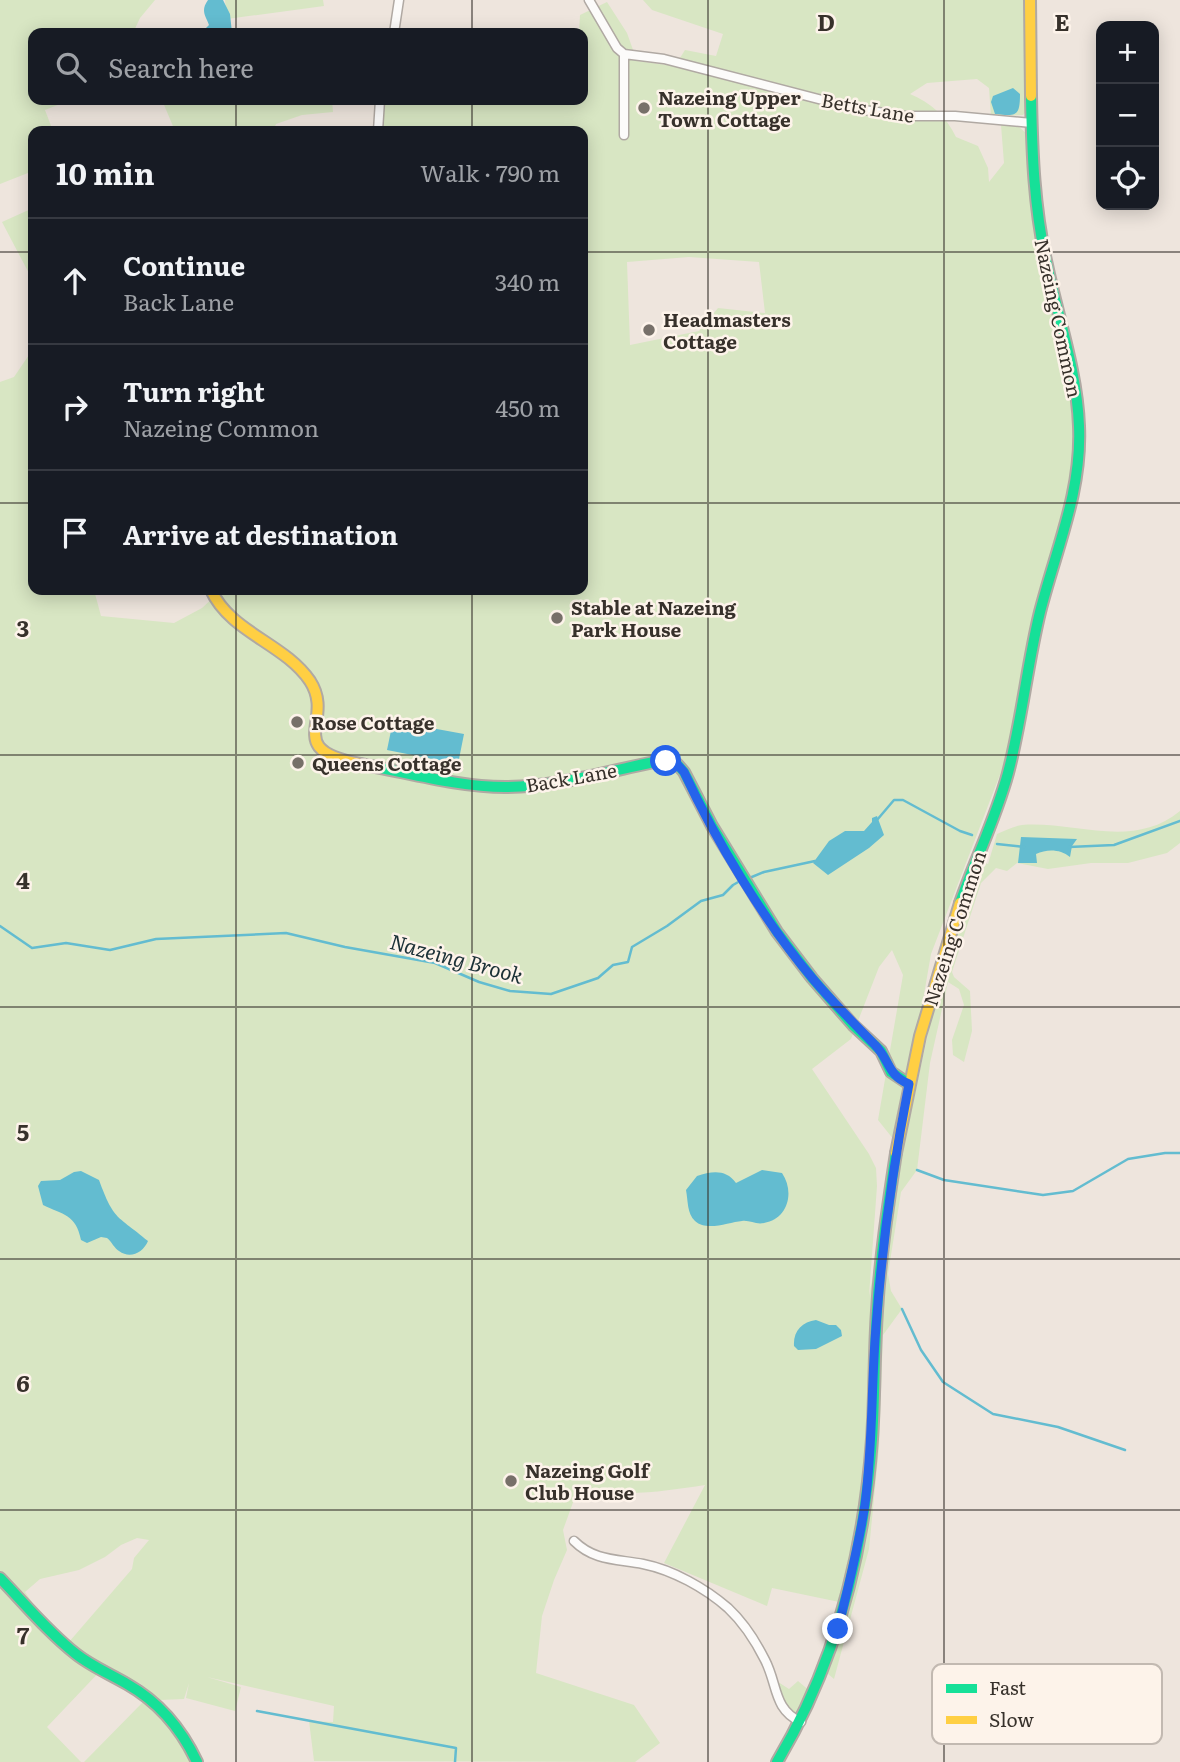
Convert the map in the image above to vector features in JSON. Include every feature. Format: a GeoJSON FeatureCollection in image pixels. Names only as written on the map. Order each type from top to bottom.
{"type":"FeatureCollection","features":[{"type":"Feature","properties":{"kind":"street"},"geometry":{"type":"LineString","coordinates":[[395,28],[399,0]]}},
{"type":"Feature","properties":{"kind":"street"},"geometry":{"type":"LineString","coordinates":[[590,0],[617,48],[624,54],[624,135]]}},
{"type":"Feature","properties":{"kind":"street","name":"Nazeing Common"},"geometry":{"type":"LineString","coordinates":[[777,1762],[801,1722],[832,1648],[854,1563],[872,1451],[876,1331],[883,1245],[909,1084],[949,936],[1008,775],[1033,643],[1071,505],[1080,454],[1074,383],[1044,252],[1036,200],[1030,0]]}},
{"type":"Feature","properties":{"kind":"street","name":"Betts Lane"},"geometry":{"type":"LineString","coordinates":[[624,54],[664,59],[857,109],[905,116],[955,116],[1032,123]]}},
{"type":"Feature","properties":{"kind":"street"},"geometry":{"type":"LineString","coordinates":[[378,126],[380,105]]}},
{"type":"Feature","properties":{"kind":"street","name":"Back Lane"},"geometry":{"type":"LineString","coordinates":[[214,595],[220,606],[233,618],[304,674],[316,697],[315,736],[318,746],[325,754],[335,759],[507,788],[537,785],[654,762],[677,764],[684,772],[737,870],[778,932],[812,978],[881,1051],[891,1072],[909,1084]]}},
{"type":"Feature","properties":{"kind":"street"},"geometry":{"type":"LineString","coordinates":[[574,1542],[593,1555],[661,1569],[701,1589],[727,1608],[741,1623],[765,1660],[782,1709],[801,1722]]}},
{"type":"Feature","properties":{"kind":"street"},"geometry":{"type":"LineString","coordinates":[[0,1578],[76,1655],[141,1692],[162,1709],[182,1733],[197,1762]]}},
{"type":"Feature","properties":{"kind":"green space"},"geometry":{"type":"Polygon","coordinates":[[[0,0],[155,0],[135,28],[28,28],[28,105],[58,105],[45,110],[51,126],[28,126],[28,173],[0,184],[0,0]]]}},
{"type":"Feature","properties":{"kind":"green space"},"geometry":{"type":"Polygon","coordinates":[[[225,0],[323,0],[324,6],[227,19],[225,0]]]}},
{"type":"Feature","properties":{"kind":"green space"},"geometry":{"type":"Polygon","coordinates":[[[643,0],[1027,0],[1026,112],[1023,115],[991,116],[989,88],[977,79],[927,83],[910,94],[937,111],[956,137],[978,146],[988,168],[989,182],[1004,163],[1001,125],[1018,126],[1027,134],[1034,224],[1070,395],[1073,453],[1067,499],[1030,634],[1006,759],[931,954],[898,1145],[878,1120],[903,975],[892,950],[879,967],[851,1039],[812,1069],[876,1168],[869,1296],[894,1166],[911,1112],[940,978],[980,861],[988,864],[997,834],[1022,825],[1123,832],[1162,823],[1180,811],[1180,843],[1167,853],[1128,863],[1091,863],[1048,869],[1017,863],[1007,871],[996,868],[981,883],[952,972],[970,991],[972,1031],[964,1062],[953,1055],[952,1040],[964,1005],[959,989],[948,982],[930,1063],[917,1170],[901,1192],[888,1274],[891,1291],[902,1309],[883,1335],[879,1448],[869,1549],[834,1679],[827,1673],[844,1603],[772,1588],[767,1606],[664,1563],[705,1485],[626,1493],[579,1486],[563,1530],[567,1550],[542,1616],[536,1673],[634,1705],[660,1743],[635,1762],[314,1761],[309,1721],[333,1722],[334,1706],[207,1677],[241,1687],[235,1711],[186,1698],[189,1683],[184,1699],[160,1700],[141,1684],[104,1667],[47,1727],[81,1762],[0,1762],[0,382],[14,377],[28,356],[28,595],[95,595],[101,616],[174,623],[202,608],[216,595],[588,595],[588,126],[381,126],[383,105],[588,105],[588,28],[579,28],[580,15],[607,2],[627,33],[637,61],[675,66],[685,50],[716,56],[723,34],[652,10],[643,0]],[[689,257],[627,262],[630,345],[699,331],[718,308],[765,313],[759,262],[689,257]],[[137,1538],[79,1570],[40,1579],[25,1592],[45,1621],[69,1642],[132,1569],[134,1558],[149,1540],[137,1538]]]}},
{"type":"Feature","properties":{"kind":"green space"},"geometry":{"type":"Polygon","coordinates":[[[164,105],[332,105],[333,112],[302,115],[275,126],[173,126],[164,105]]]}},
{"type":"Feature","properties":{"kind":"green space"},"geometry":{"type":"Polygon","coordinates":[[[28,210],[28,271],[2,222],[28,210]]]}},
{"type":"Feature","properties":{"kind":"green space"},"geometry":{"type":"Polygon","coordinates":[[[775,1680],[789,1689],[798,1681],[811,1692],[803,1711],[796,1713],[786,1709],[775,1680]]]}},
{"type":"Feature","properties":{"kind":"green space"},"geometry":{"type":"Polygon","coordinates":[[[143,1702],[172,1728],[192,1762],[84,1762],[143,1702]]]}},
{"type":"Feature","properties":{"kind":"water"},"geometry":{"type":"Polygon","coordinates":[[[208,0],[223,0],[230,14],[231,28],[206,28],[209,25],[204,10],[208,0]]]}},
{"type":"Feature","properties":{"kind":"water"},"geometry":{"type":"Polygon","coordinates":[[[1013,88],[1020,94],[1018,111],[1012,115],[995,114],[991,102],[993,96],[1013,88]]]}},
{"type":"Feature","properties":{"kind":"water"},"geometry":{"type":"Polygon","coordinates":[[[393,721],[464,734],[458,764],[387,750],[393,721]]]}},
{"type":"Feature","properties":{"kind":"water"},"geometry":{"type":"Polygon","coordinates":[[[877,816],[884,835],[869,848],[828,875],[813,863],[829,841],[845,831],[864,831],[872,818],[877,816]]]}},
{"type":"Feature","properties":{"kind":"water"},"geometry":{"type":"Polygon","coordinates":[[[1021,837],[1077,839],[1072,846],[1070,857],[1058,851],[1045,851],[1036,854],[1037,863],[1018,863],[1021,837]]]}},
{"type":"Feature","properties":{"kind":"water"},"geometry":{"type":"Polygon","coordinates":[[[762,1170],[782,1173],[786,1180],[787,1204],[779,1216],[761,1223],[742,1221],[712,1226],[700,1224],[692,1218],[686,1190],[697,1176],[718,1172],[728,1175],[736,1183],[762,1170]]]}},
{"type":"Feature","properties":{"kind":"water"},"geometry":{"type":"Polygon","coordinates":[[[81,1171],[99,1180],[113,1210],[148,1241],[140,1252],[132,1255],[123,1253],[107,1238],[101,1237],[87,1243],[81,1240],[72,1220],[43,1205],[38,1186],[41,1181],[60,1180],[81,1171]]]}},
{"type":"Feature","properties":{"kind":"water"},"geometry":{"type":"Polygon","coordinates":[[[816,1320],[836,1325],[842,1336],[816,1349],[798,1350],[794,1346],[797,1332],[803,1325],[816,1320]]]}},
{"type":"Feature","properties":{"kind":"waterway","name":"Nazeing Brook"},"geometry":{"type":"LineString","coordinates":[[877,820],[894,800],[903,800],[972,835]]}},
{"type":"Feature","properties":{"kind":"waterway","name":"Nazeing Brook"},"geometry":{"type":"LineString","coordinates":[[1069,847],[1114,845],[1180,821]]}},
{"type":"Feature","properties":{"kind":"waterway","name":"Nazeing Brook"},"geometry":{"type":"LineString","coordinates":[[997,844],[1024,847]]}},
{"type":"Feature","properties":{"kind":"waterway","name":"Nazeing Brook"},"geometry":{"type":"LineString","coordinates":[[747,879],[764,872],[815,861]]}},
{"type":"Feature","properties":{"kind":"waterway","name":"Nazeing Brook"},"geometry":{"type":"LineString","coordinates":[[0,926],[32,948],[66,943],[110,950],[156,939],[286,933],[435,963],[479,982],[510,991],[551,994],[598,978],[613,965],[628,962],[632,947],[701,901],[723,895],[740,881]]}},
{"type":"Feature","properties":{"kind":"waterway"},"geometry":{"type":"LineString","coordinates":[[917,1170],[944,1180],[1043,1195],[1073,1191],[1128,1159],[1180,1153]]}},
{"type":"Feature","properties":{"kind":"waterway"},"geometry":{"type":"LineString","coordinates":[[902,1309],[921,1350],[943,1382],[993,1414],[1058,1427],[1125,1450]]}},
{"type":"Feature","properties":{"kind":"waterway"},"geometry":{"type":"LineString","coordinates":[[257,1711],[456,1748],[455,1762]]}},
{"type":"Feature","properties":{"kind":"traffic: fast"},"geometry":{"type":"LineString","coordinates":[[960,903],[1008,773],[1031,652],[1067,520],[1079,450],[1075,385],[1047,265],[1036,202],[1031,96]]}},
{"type":"Feature","properties":{"kind":"traffic: fast"},"geometry":{"type":"LineString","coordinates":[[360,764],[451,782],[505,787],[561,782],[654,762],[677,764],[777,932],[853,1025],[881,1051],[891,1072],[909,1084]]}},
{"type":"Feature","properties":{"kind":"traffic: fast"},"geometry":{"type":"LineString","coordinates":[[777,1762],[816,1686],[844,1606],[854,1565],[868,1482],[878,1291],[896,1153]]}},
{"type":"Feature","properties":{"kind":"traffic: fast"},"geometry":{"type":"LineString","coordinates":[[0,1578],[46,1627],[76,1654],[139,1691],[159,1708],[184,1738],[197,1762]]}},
{"type":"Feature","properties":{"kind":"traffic: slow"},"geometry":{"type":"LineString","coordinates":[[1030,0],[1031,96]]}},
{"type":"Feature","properties":{"kind":"traffic: slow"},"geometry":{"type":"LineString","coordinates":[[214,595],[231,617],[286,657],[310,681],[318,709],[316,742],[336,758],[360,764]]}},
{"type":"Feature","properties":{"kind":"traffic: slow"},"geometry":{"type":"LineString","coordinates":[[896,1153],[920,1036],[960,903]]}},
{"type":"Feature","properties":{"kind":"place","name":"Nazeing Upper Town Cottage"},"geometry":{"type":"Point","coordinates":[644,108]}},
{"type":"Feature","properties":{"kind":"place","name":"Headmasters Cottage"},"geometry":{"type":"Point","coordinates":[649,330]}},
{"type":"Feature","properties":{"kind":"place","name":"Stable at Nazeing Park House"},"geometry":{"type":"Point","coordinates":[557,618]}},
{"type":"Feature","properties":{"kind":"place","name":"Rose Cottage"},"geometry":{"type":"Point","coordinates":[297,722]}},
{"type":"Feature","properties":{"kind":"place","name":"Queens Cottage"},"geometry":{"type":"Point","coordinates":[298,763]}},
{"type":"Feature","properties":{"kind":"place","name":"Nazeing Golf Club House"},"geometry":{"type":"Point","coordinates":[511,1481]}},
{"type":"Feature","properties":{"kind":"route"},"geometry":{"type":"LineString","coordinates":[[666,761],[677,764],[684,772],[737,870],[812,978],[853,1025],[881,1051],[891,1072],[909,1084],[883,1245],[876,1331],[872,1451],[865,1507],[838,1629]]}}]}
